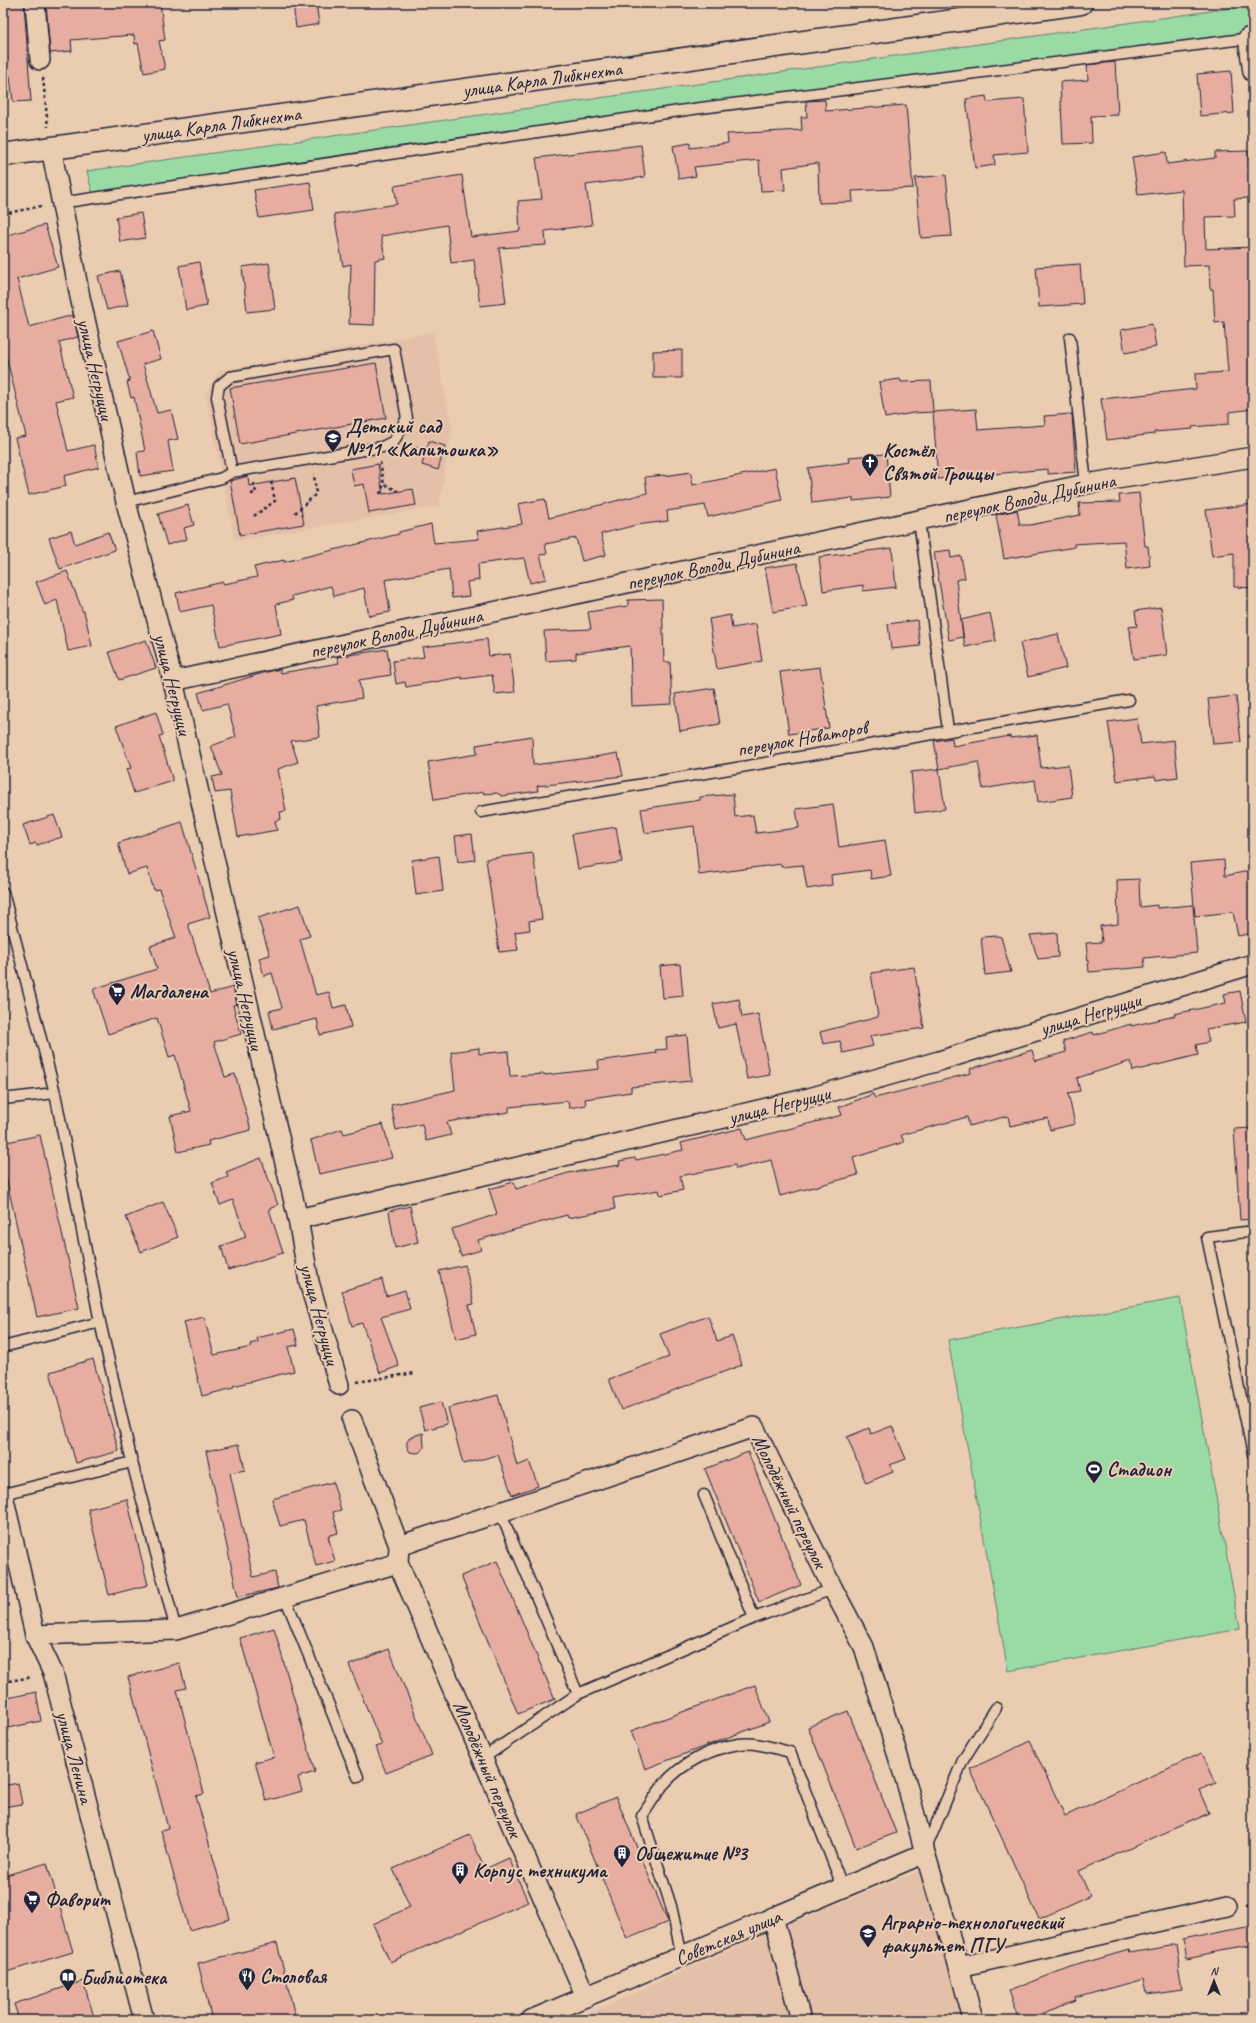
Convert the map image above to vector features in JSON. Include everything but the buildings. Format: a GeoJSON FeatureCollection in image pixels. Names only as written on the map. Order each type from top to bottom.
{"type":"FeatureCollection","features":[{"type":"Feature","properties":{"kind":"main road","name":"улица Карла Либкнехта"},"geometry":{"type":"LineString","coordinates":[[3,155],[1081,3]]}},
{"type":"Feature","properties":{"kind":"street"},"geometry":{"type":"LineString","coordinates":[[35,3],[40,60]]}},
{"type":"Feature","properties":{"kind":"street"},"geometry":{"type":"LineString","coordinates":[[1251,38],[1253,72]]}},
{"type":"Feature","properties":{"kind":"street","name":"улица Негруцци"},"geometry":{"type":"LineString","coordinates":[[51,148],[60,203],[126,502],[173,681],[298,1219],[309,1282],[339,1385]]}},
{"type":"Feature","properties":{"kind":"street","name":"переулок Володи Дубинина"},"geometry":{"type":"LineString","coordinates":[[173,681],[1086,484],[1253,457]]}},
{"type":"Feature","properties":{"kind":"street","name":"улица Негруцци"},"geometry":{"type":"LineString","coordinates":[[298,1219],[810,1098],[939,1061],[1253,964]]}},
{"type":"Feature","properties":{"kind":"street"},"geometry":{"type":"LineString","coordinates":[[352,1420],[399,1555]]}},
{"type":"Feature","properties":{"kind":"street","name":"Молодёжный переулок"},"geometry":{"type":"LineString","coordinates":[[35,1635],[176,1630],[285,1597],[399,1555],[500,1512],[754,1427],[833,1589],[864,1647],[907,1785],[973,2020]]}},
{"type":"Feature","properties":{"kind":"street","name":"улица Ленина"},"geometry":{"type":"LineString","coordinates":[[3,1494],[35,1635],[54,1673],[144,2020]]}},
{"type":"Feature","properties":{"kind":"street","name":"Молодёжный переулок"},"geometry":{"type":"LineString","coordinates":[[399,1555],[586,1997]]}},
{"type":"Feature","properties":{"kind":"street","name":"Советская улица"},"geometry":{"type":"LineString","coordinates":[[532,2020],[925,1853]]}},
{"type":"Feature","properties":{"kind":"street"},"geometry":{"type":"LineString","coordinates":[[959,1967],[1227,1906]]}},
{"type":"Feature","properties":{"kind":"street"},"geometry":{"type":"LineString","coordinates":[[773,1917],[801,2020]]}},
{"type":"Feature","properties":{"kind":"lane"},"geometry":{"type":"LineString","coordinates":[[60,203],[693,109],[1251,38]]}},
{"type":"Feature","properties":{"kind":"lane"},"geometry":{"type":"LineString","coordinates":[[1070,338],[1086,484]]}},
{"type":"Feature","properties":{"kind":"lane"},"geometry":{"type":"LineString","coordinates":[[126,502],[222,478],[232,472],[382,447],[394,441],[407,418],[394,349],[230,376],[219,386],[217,397],[232,472]]}},
{"type":"Feature","properties":{"kind":"lane"},"geometry":{"type":"LineString","coordinates":[[919,521],[948,730]]}},
{"type":"Feature","properties":{"kind":"lane","name":"переулок Новаторов"},"geometry":{"type":"LineString","coordinates":[[481,812],[948,730],[1129,700]]}},
{"type":"Feature","properties":{"kind":"lane"},"geometry":{"type":"LineString","coordinates":[[3,892],[55,1093],[100,1322],[132,1462],[176,1630]]}},
{"type":"Feature","properties":{"kind":"lane"},"geometry":{"type":"LineString","coordinates":[[3,1099],[55,1093]]}},
{"type":"Feature","properties":{"kind":"lane"},"geometry":{"type":"LineString","coordinates":[[1253,1231],[1207,1237],[1253,1454]]}},
{"type":"Feature","properties":{"kind":"lane"},"geometry":{"type":"LineString","coordinates":[[3,1347],[100,1322]]}},
{"type":"Feature","properties":{"kind":"lane"},"geometry":{"type":"LineString","coordinates":[[3,1494],[132,1462]]}},
{"type":"Feature","properties":{"kind":"lane"},"geometry":{"type":"LineString","coordinates":[[704,1495],[754,1618]]}},
{"type":"Feature","properties":{"kind":"lane"},"geometry":{"type":"LineString","coordinates":[[500,1512],[578,1694]]}},
{"type":"Feature","properties":{"kind":"lane"},"geometry":{"type":"LineString","coordinates":[[484,1758],[578,1694],[754,1618],[833,1589]]}},
{"type":"Feature","properties":{"kind":"lane"},"geometry":{"type":"LineString","coordinates":[[285,1597],[358,1777]]}},
{"type":"Feature","properties":{"kind":"lane"},"geometry":{"type":"LineString","coordinates":[[925,1853],[946,1806],[963,1760],[996,1708]]}},
{"type":"Feature","properties":{"kind":"lane"},"geometry":{"type":"LineString","coordinates":[[682,1956],[671,1906],[642,1816],[665,1783],[690,1762],[709,1753],[739,1744],[756,1744],[790,1752],[843,1888]]}},
{"type":"Feature","properties":{"kind":"path"},"geometry":{"type":"LineString","coordinates":[[40,60],[51,148]]}},
{"type":"Feature","properties":{"kind":"path"},"geometry":{"type":"LineString","coordinates":[[3,214],[60,203]]}},
{"type":"Feature","properties":{"kind":"path"},"geometry":{"type":"LineString","coordinates":[[295,512],[316,494],[313,458]]}},
{"type":"Feature","properties":{"kind":"path"},"geometry":{"type":"LineString","coordinates":[[379,460],[384,484],[380,494]]}},
{"type":"Feature","properties":{"kind":"path"},"geometry":{"type":"LineString","coordinates":[[254,516],[275,501],[268,466]]}},
{"type":"Feature","properties":{"kind":"path"},"geometry":{"type":"LineString","coordinates":[[384,484],[398,491]]}},
{"type":"Feature","properties":{"kind":"path"},"geometry":{"type":"LineString","coordinates":[[273,492],[277,491]]}},
{"type":"Feature","properties":{"kind":"path"},"geometry":{"type":"LineString","coordinates":[[339,1385],[415,1373]]}},
{"type":"Feature","properties":{"kind":"path"},"geometry":{"type":"LineString","coordinates":[[3,1682],[54,1673]]}},
{"type":"Feature","properties":{"kind":"shaded area","name":"Детский сад №11 «Капитошка»"},"geometry":{"type":"Polygon","coordinates":[[[433,332],[452,429],[439,506],[235,541],[206,394],[219,371],[433,332]]]}},
{"type":"Feature","properties":{"kind":"shaded area","name":"Аграрно-технологический факультет ПГУ"},"geometry":{"type":"Polygon","coordinates":[[[929,1867],[973,2020],[575,2020],[777,1928],[929,1867]]]}},
{"type":"Feature","properties":{"kind":"green space"},"geometry":{"type":"Polygon","coordinates":[[[1253,5],[1253,38],[693,109],[94,199],[87,171],[1253,5]]]}},
{"type":"Feature","properties":{"kind":"green space","name":"Стадион"},"geometry":{"type":"Polygon","coordinates":[[[1180,1298],[1240,1629],[1008,1671],[948,1340],[1180,1298]]]}},
{"type":"Feature","properties":{"kind":"place","name":"Детский сад №11 «Капитошка»"},"geometry":{"type":"Point","coordinates":[333,453]}},
{"type":"Feature","properties":{"kind":"place","name":"Костёл Святой Троицы"},"geometry":{"type":"Point","coordinates":[870,477]}},
{"type":"Feature","properties":{"kind":"place","name":"Магдалена"},"geometry":{"type":"Point","coordinates":[117,1006]}},
{"type":"Feature","properties":{"kind":"place","name":"Стадион"},"geometry":{"type":"Point","coordinates":[1094,1484]}},
{"type":"Feature","properties":{"kind":"place","name":"Общежитие №3"},"geometry":{"type":"Point","coordinates":[622,1868]}},
{"type":"Feature","properties":{"kind":"place","name":"Корпус техникума"},"geometry":{"type":"Point","coordinates":[460,1885]}},
{"type":"Feature","properties":{"kind":"place","name":"Фаворит"},"geometry":{"type":"Point","coordinates":[32,1914]}},
{"type":"Feature","properties":{"kind":"place","name":"Аграрно-технологический факультет ПГУ"},"geometry":{"type":"Point","coordinates":[868,1948]}},
{"type":"Feature","properties":{"kind":"place","name":"Столовая"},"geometry":{"type":"Point","coordinates":[247,1991]}},
{"type":"Feature","properties":{"kind":"place","name":"Библиотека"},"geometry":{"type":"Point","coordinates":[68,1992]}}]}
